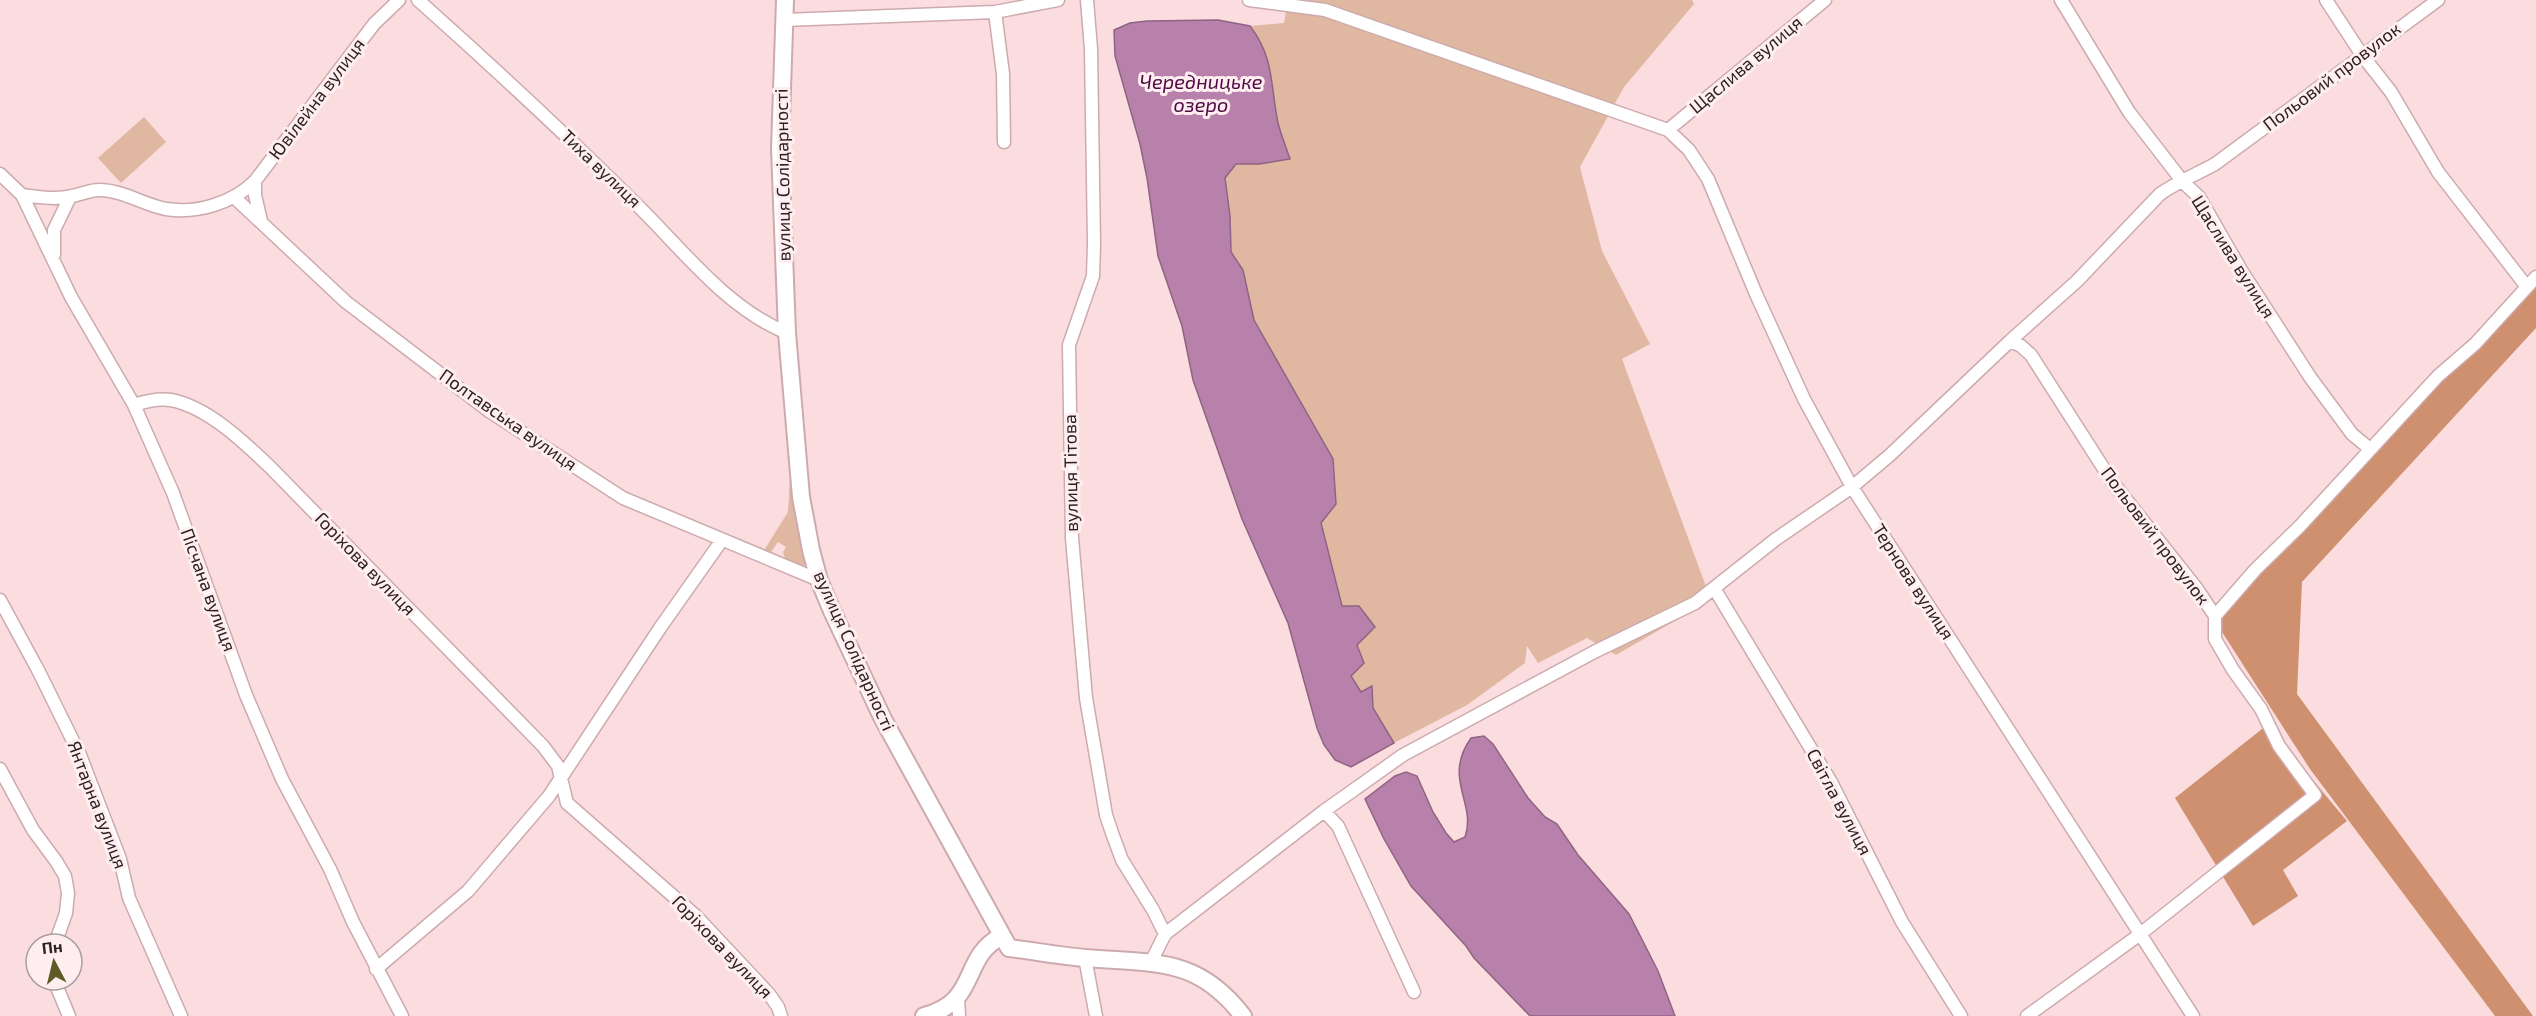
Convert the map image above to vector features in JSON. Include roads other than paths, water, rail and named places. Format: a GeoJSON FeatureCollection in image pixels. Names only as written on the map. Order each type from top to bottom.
{"type":"FeatureCollection","features":[{"type":"Feature","properties":{"kind":"main road","name":"вулиця Солідарності"},"geometry":{"type":"LineString","coordinates":[[785,0],[780,149],[787,333],[801,497],[819,580],[883,719],[1009,948],[1182,967],[1213,984],[1243,1016]]}},
{"type":"Feature","properties":{"kind":"main road"},"geometry":{"type":"LineString","coordinates":[[924,1016],[935,1013],[958,998],[967,984],[976,959],[984,948],[1002,936]]}},
{"type":"Feature","properties":{"kind":"street","name":"Ювілейна вулиця"},"geometry":{"type":"LineString","coordinates":[[235,198],[255,181],[374,24],[399,0]]}},
{"type":"Feature","properties":{"kind":"street","name":"Тиха вулиця"},"geometry":{"type":"LineString","coordinates":[[418,0],[560,129],[749,314],[787,333]]}},
{"type":"Feature","properties":{"kind":"street"},"geometry":{"type":"LineString","coordinates":[[1002,10],[1020,0]]}},
{"type":"Feature","properties":{"kind":"street"},"geometry":{"type":"LineString","coordinates":[[784,20],[1002,10],[1058,0]]}},
{"type":"Feature","properties":{"kind":"street","name":"вулиця Тітова"},"geometry":{"type":"LineString","coordinates":[[1087,0],[1091,49],[1093,276],[1069,345],[1070,481],[1077,603],[1086,698],[1106,814],[1122,860],[1165,934]]}},
{"type":"Feature","properties":{"kind":"street"},"geometry":{"type":"LineString","coordinates":[[1249,0],[1325,10],[1668,130]]}},
{"type":"Feature","properties":{"kind":"street","name":"Щаслива вулиця"},"geometry":{"type":"LineString","coordinates":[[1668,130],[1825,0]]}},
{"type":"Feature","properties":{"kind":"street","name":"Щаслива вулиця"},"geometry":{"type":"LineString","coordinates":[[2061,0],[2129,112],[2182,182],[2199,198],[2241,270],[2310,377],[2352,434],[2370,449]]}},
{"type":"Feature","properties":{"kind":"street"},"geometry":{"type":"LineString","coordinates":[[2215,616],[2255,570],[2300,526],[2438,376],[2475,344],[2532,282],[2438,172],[2391,93],[2362,55],[2326,0]]}},
{"type":"Feature","properties":{"kind":"street","name":"Польовий провулок"},"geometry":{"type":"LineString","coordinates":[[1165,934],[1324,811],[1402,755],[1594,652],[1675,615],[1695,603],[1776,539],[1852,487],[1890,455],[2077,281],[2160,194],[2174,184],[2215,164],[2438,0]]}},
{"type":"Feature","properties":{"kind":"street"},"geometry":{"type":"LineString","coordinates":[[1002,10],[1005,142]]}},
{"type":"Feature","properties":{"kind":"street","name":"Тернова вулиця"},"geometry":{"type":"LineString","coordinates":[[1668,130],[1689,150],[1708,178],[1756,294],[1804,399],[1852,487],[2193,1016]]}},
{"type":"Feature","properties":{"kind":"street","name":"Пісчана вулиця"},"geometry":{"type":"LineString","coordinates":[[0,174],[22,195],[71,297],[134,405],[173,493],[246,696],[282,779],[330,869],[376,969],[402,1016]]}},
{"type":"Feature","properties":{"kind":"street"},"geometry":{"type":"LineString","coordinates":[[255,181],[256,202],[262,224]]}},
{"type":"Feature","properties":{"kind":"street"},"geometry":{"type":"LineString","coordinates":[[22,195],[39,198],[70,197],[101,190],[136,198],[165,209],[193,210],[235,198]]}},
{"type":"Feature","properties":{"kind":"street"},"geometry":{"type":"LineString","coordinates":[[54,259],[54,230],[70,197]]}},
{"type":"Feature","properties":{"kind":"street","name":"Полтавська вулиця"},"geometry":{"type":"LineString","coordinates":[[235,198],[346,302],[489,411],[623,498],[819,580]]}},
{"type":"Feature","properties":{"kind":"street","name":"Польовий провулок"},"geometry":{"type":"LineString","coordinates":[[2010,341],[2021,346],[2031,356],[2113,483],[2184,572],[2215,616],[2215,639],[2233,670],[2261,709],[2279,746],[2315,795],[2139,934]]}},
{"type":"Feature","properties":{"kind":"street","name":"Горіхова вулиця"},"geometry":{"type":"LineString","coordinates":[[134,405],[146,401],[171,400],[231,430],[543,746],[558,766],[567,803],[697,917],[769,994],[778,1006],[781,1016]]}},
{"type":"Feature","properties":{"kind":"street"},"geometry":{"type":"LineString","coordinates":[[376,969],[468,891],[560,780],[660,628],[722,540]]}},
{"type":"Feature","properties":{"kind":"street","name":"Світла вулиця"},"geometry":{"type":"LineString","coordinates":[[1714,588],[1831,782],[1902,922],[1961,1016]]}},
{"type":"Feature","properties":{"kind":"street","name":"Янтарна вулиця"},"geometry":{"type":"LineString","coordinates":[[0,600],[80,755],[120,859],[129,898],[181,1016]]}},
{"type":"Feature","properties":{"kind":"street"},"geometry":{"type":"LineString","coordinates":[[0,768],[33,830],[64,876],[68,893],[66,913],[59,932]]}},
{"type":"Feature","properties":{"kind":"street"},"geometry":{"type":"LineString","coordinates":[[1324,811],[1338,826],[1414,992]]}},
{"type":"Feature","properties":{"kind":"street"},"geometry":{"type":"LineString","coordinates":[[1151,962],[1165,934]]}},
{"type":"Feature","properties":{"kind":"street"},"geometry":{"type":"LineString","coordinates":[[2027,1016],[2139,934]]}},
{"type":"Feature","properties":{"kind":"street"},"geometry":{"type":"LineString","coordinates":[[1085,958],[1096,1016]]}},
{"type":"Feature","properties":{"kind":"street"},"geometry":{"type":"LineString","coordinates":[[59,992],[69,1016]]}},
{"type":"Feature","properties":{"kind":"street"},"geometry":{"type":"LineString","coordinates":[[958,998],[959,1016]]}},
{"type":"Feature","properties":{"kind":"water","name":"Чередницьке озеро"},"geometry":{"type":"Polygon","coordinates":[[[1218,20],[1250,26],[1258,38],[1268,61],[1278,123],[1290,159],[1259,164],[1236,164],[1225,178],[1230,216],[1231,252],[1243,270],[1254,320],[1333,459],[1336,504],[1321,523],[1342,606],[1359,606],[1375,627],[1357,645],[1364,663],[1351,676],[1361,692],[1372,686],[1373,708],[1394,743],[1351,767],[1335,760],[1324,745],[1317,728],[1288,623],[1242,519],[1193,380],[1182,326],[1158,256],[1140,144],[1115,56],[1114,30],[1130,23],[1218,20]]]}},
{"type":"Feature","properties":{"kind":"water"},"geometry":{"type":"Polygon","coordinates":[[[1484,736],[1493,744],[1528,798],[1545,817],[1557,824],[1578,855],[1629,914],[1658,971],[1675,1016],[1530,1016],[1474,958],[1466,946],[1411,886],[1384,839],[1365,799],[1395,776],[1406,772],[1417,776],[1433,812],[1446,833],[1454,842],[1465,837],[1468,825],[1460,766],[1463,753],[1471,738],[1484,736]]]}}]}
